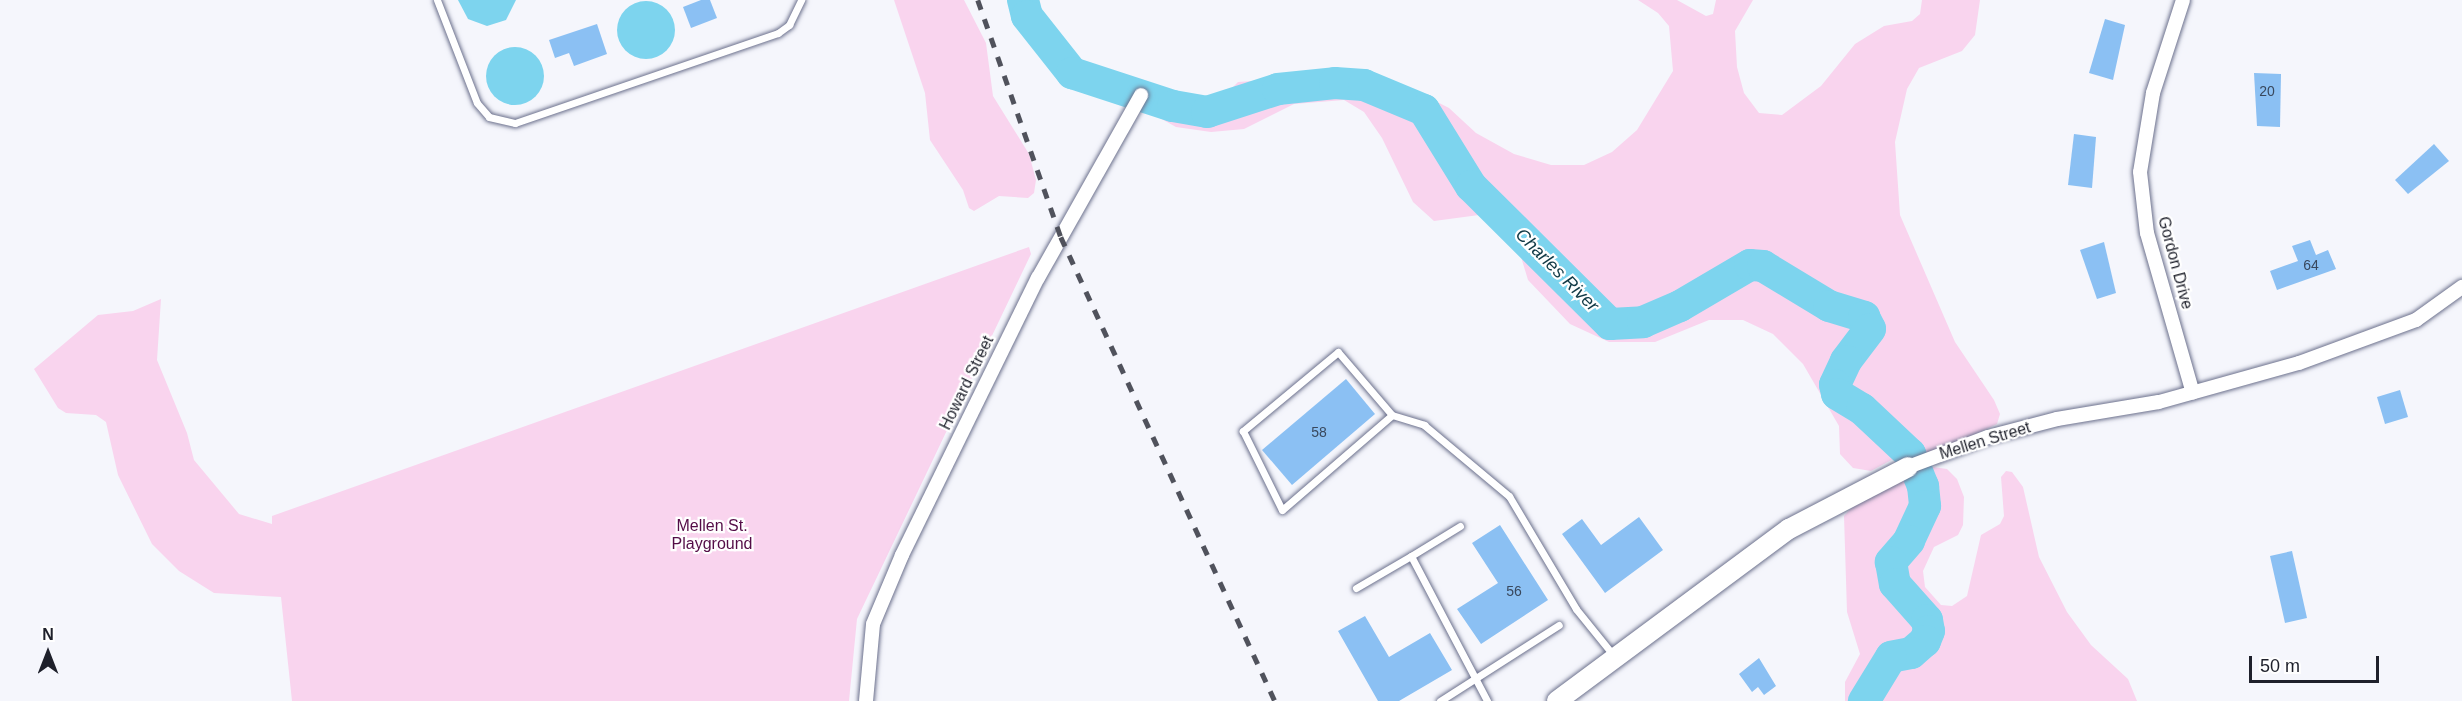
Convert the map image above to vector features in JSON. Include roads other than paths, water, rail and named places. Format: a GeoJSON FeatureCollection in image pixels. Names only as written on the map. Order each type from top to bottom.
{"type":"FeatureCollection","features":[{"type":"Feature","properties":{"kind":"street","name":"Gordon Drive"},"geometry":{"type":"LineString","coordinates":[[2183,0],[2153,93],[2140,172],[2147,233],[2193,393]]}},
{"type":"Feature","properties":{"kind":"street","name":"Howard Street"},"geometry":{"type":"LineString","coordinates":[[866,701],[873,624],[902,555],[1038,278],[1141,95]]}},
{"type":"Feature","properties":{"kind":"street","name":"Mellen Street"},"geometry":{"type":"LineString","coordinates":[[1557,701],[1789,529],[1915,464],[2057,419],[2193,393],[2329,353],[2416,320],[2462,287]]}},
{"type":"Feature","properties":{"kind":"lane"},"geometry":{"type":"LineString","coordinates":[[437,0],[477,103],[489,117],[515,123],[778,33],[789,24],[801,0]]}},
{"type":"Feature","properties":{"kind":"lane"},"geometry":{"type":"LineString","coordinates":[[1392,415],[1282,510],[1243,431],[1338,352],[1392,415],[1424,426],[1509,496],[1576,609],[1615,658]]}},
{"type":"Feature","properties":{"kind":"lane"},"geometry":{"type":"LineString","coordinates":[[1356,588],[1460,526]]}},
{"type":"Feature","properties":{"kind":"lane"},"geometry":{"type":"LineString","coordinates":[[1411,556],[1487,701]]}},
{"type":"Feature","properties":{"kind":"lane"},"geometry":{"type":"LineString","coordinates":[[1440,701],[1559,625]]}},
{"type":"Feature","properties":{"kind":"water"},"geometry":{"type":"Polygon","coordinates":[[[458,0],[516,0],[506,20],[487,26],[468,19],[458,0]]]}},
{"type":"Feature","properties":{"kind":"water"},"geometry":{"type":"Polygon","coordinates":[[[640,1],[652,1],[667,9],[675,24],[675,36],[667,51],[652,59],[640,59],[625,51],[617,36],[617,24],[625,9],[640,1]]]}},
{"type":"Feature","properties":{"kind":"water"},"geometry":{"type":"Polygon","coordinates":[[[509,47],[521,47],[536,55],[544,70],[544,82],[536,97],[521,105],[509,105],[494,97],[486,82],[486,70],[494,55],[509,47]]]}},
{"type":"Feature","properties":{"kind":"waterway","name":"Charles River"},"geometry":{"type":"LineString","coordinates":[[1023,0],[1027,16],[1072,73],[1173,106],[1207,112],[1278,89],[1335,83],[1364,85],[1424,110],[1471,186],[1610,324],[1643,322],[1680,306],[1750,265],[1763,266],[1829,306],[1864,317],[1870,329],[1846,361],[1835,385],[1837,394],[1862,409],[1910,454],[1923,486],[1925,506],[1909,541],[1891,562],[1895,584],[1927,620],[1929,631],[1925,641],[1911,653],[1891,657],[1864,701]]}},
{"type":"Feature","properties":{"kind":"railway"},"geometry":{"type":"LineString","coordinates":[[978,0],[1061,237],[1275,701]]}},
{"type":"Feature","properties":{"kind":"park label","name":"Mellen St. Playground"},"geometry":{"type":"Point","coordinates":[712,535]}}]}
